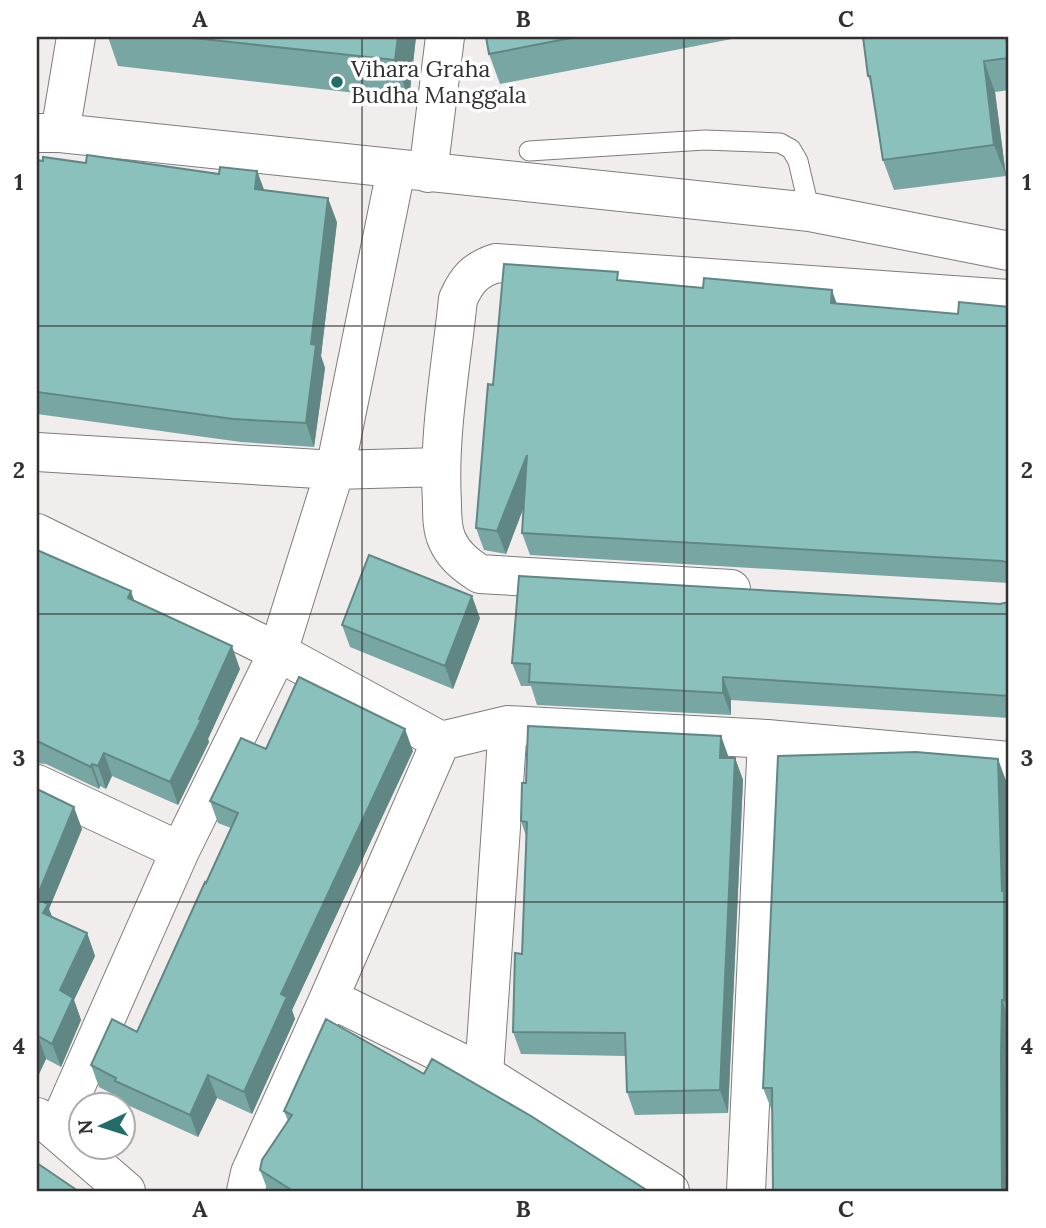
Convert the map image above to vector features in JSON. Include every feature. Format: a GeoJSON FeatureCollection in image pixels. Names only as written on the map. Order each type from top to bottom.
{"type":"FeatureCollection","features":[{"type":"Feature","properties":{"kind":"street"},"geometry":{"type":"LineString","coordinates":[[76,37],[48,133],[810,212],[1009,251]]}},
{"type":"Feature","properties":{"kind":"street"},"geometry":{"type":"LineString","coordinates":[[126,1191],[46,1124],[278,652],[335,470],[445,37]]}},
{"type":"Feature","properties":{"kind":"street"},"geometry":{"type":"LineString","coordinates":[[759,590],[480,574],[454,553],[446,539],[443,525],[440,467],[458,299],[474,273],[496,263],[1009,299]]}},
{"type":"Feature","properties":{"kind":"street"},"geometry":{"type":"LineString","coordinates":[[37,452],[335,470],[440,467]]}},
{"type":"Feature","properties":{"kind":"street"},"geometry":{"type":"LineString","coordinates":[[37,533],[278,652],[441,741],[508,725],[767,739],[1009,761]]}},
{"type":"Feature","properties":{"kind":"street"},"geometry":{"type":"LineString","coordinates":[[484,1073],[508,725]]}},
{"type":"Feature","properties":{"kind":"street"},"geometry":{"type":"LineString","coordinates":[[746,1191],[767,739]]}},
{"type":"Feature","properties":{"kind":"street"},"geometry":{"type":"LineString","coordinates":[[246,1191],[250,1173],[441,741]]}},
{"type":"Feature","properties":{"kind":"street"},"geometry":{"type":"LineString","coordinates":[[37,784],[180,851]]}},
{"type":"Feature","properties":{"kind":"street"},"geometry":{"type":"LineString","coordinates":[[329,998],[484,1073],[670,1191]]}},
{"type":"Feature","properties":{"kind":"lane"},"geometry":{"type":"LineString","coordinates":[[529,151],[705,140],[780,143],[790,149],[798,161],[810,212]]}},
{"type":"Feature","properties":{"kind":"building"},"geometry":{"type":"Polygon","coordinates":[[[184,37],[398,37],[395,60],[184,37]]]}},
{"type":"Feature","properties":{"kind":"building"},"geometry":{"type":"Polygon","coordinates":[[[486,37],[576,37],[489,54],[486,37]]]}},
{"type":"Feature","properties":{"kind":"building"},"geometry":{"type":"Polygon","coordinates":[[[863,37],[1006,37],[1009,58],[984,61],[994,145],[883,160],[863,37]]]}},
{"type":"Feature","properties":{"kind":"building"},"geometry":{"type":"Polygon","coordinates":[[[87,155],[219,174],[220,167],[257,171],[255,189],[328,198],[311,344],[316,345],[306,423],[233,419],[37,392],[37,160],[43,161],[43,157],[86,163],[87,155]]]}},
{"type":"Feature","properties":{"kind":"building"},"geometry":{"type":"Polygon","coordinates":[[[504,264],[618,272],[617,280],[703,288],[704,278],[832,290],[831,303],[958,314],[959,302],[1009,307],[1009,563],[522,533],[527,455],[497,531],[476,528],[488,384],[493,385],[504,264]]]}},
{"type":"Feature","properties":{"kind":"building"},"geometry":{"type":"Polygon","coordinates":[[[37,550],[131,591],[128,598],[232,646],[199,719],[201,720],[170,782],[104,753],[98,766],[92,764],[91,767],[37,741],[37,550]]]}},
{"type":"Feature","properties":{"kind":"building"},"geometry":{"type":"Polygon","coordinates":[[[369,555],[472,596],[445,666],[342,625],[369,555]]]}},
{"type":"Feature","properties":{"kind":"building"},"geometry":{"type":"Polygon","coordinates":[[[519,576],[1000,604],[1009,602],[1009,696],[723,677],[723,693],[529,682],[530,664],[512,663],[519,576]]]}},
{"type":"Feature","properties":{"kind":"building"},"geometry":{"type":"Polygon","coordinates":[[[299,677],[405,729],[281,994],[287,997],[244,1092],[208,1075],[190,1115],[115,1081],[116,1078],[91,1065],[112,1019],[137,1032],[238,813],[210,801],[241,738],[266,749],[299,677]]]}},
{"type":"Feature","properties":{"kind":"building"},"geometry":{"type":"Polygon","coordinates":[[[528,726],[721,736],[720,758],[735,758],[720,1090],[627,1092],[625,1033],[513,1032],[515,953],[522,954],[527,822],[521,821],[522,783],[526,783],[528,726]]]}},
{"type":"Feature","properties":{"kind":"building"},"geometry":{"type":"Polygon","coordinates":[[[916,752],[998,759],[1004,891],[1002,1191],[773,1191],[772,1088],[763,1088],[778,756],[916,752]]]}},
{"type":"Feature","properties":{"kind":"building"},"geometry":{"type":"Polygon","coordinates":[[[37,789],[74,807],[37,897],[37,789]]]}},
{"type":"Feature","properties":{"kind":"building"},"geometry":{"type":"Polygon","coordinates":[[[37,899],[48,904],[43,913],[87,933],[60,990],[73,998],[52,1044],[38,1036],[37,1039],[37,899]]]}},
{"type":"Feature","properties":{"kind":"building"},"geometry":{"type":"Polygon","coordinates":[[[326,1019],[424,1074],[432,1059],[531,1116],[648,1191],[293,1191],[260,1170],[262,1160],[292,1115],[284,1111],[326,1019]]]}},
{"type":"Feature","properties":{"kind":"building"},"geometry":{"type":"Polygon","coordinates":[[[37,1163],[78,1191],[37,1191],[37,1163]]]}},
{"type":"Feature","properties":{"kind":"place","name":"Vihara Graha Budha Manggala"},"geometry":{"type":"Point","coordinates":[337,82]}}]}
